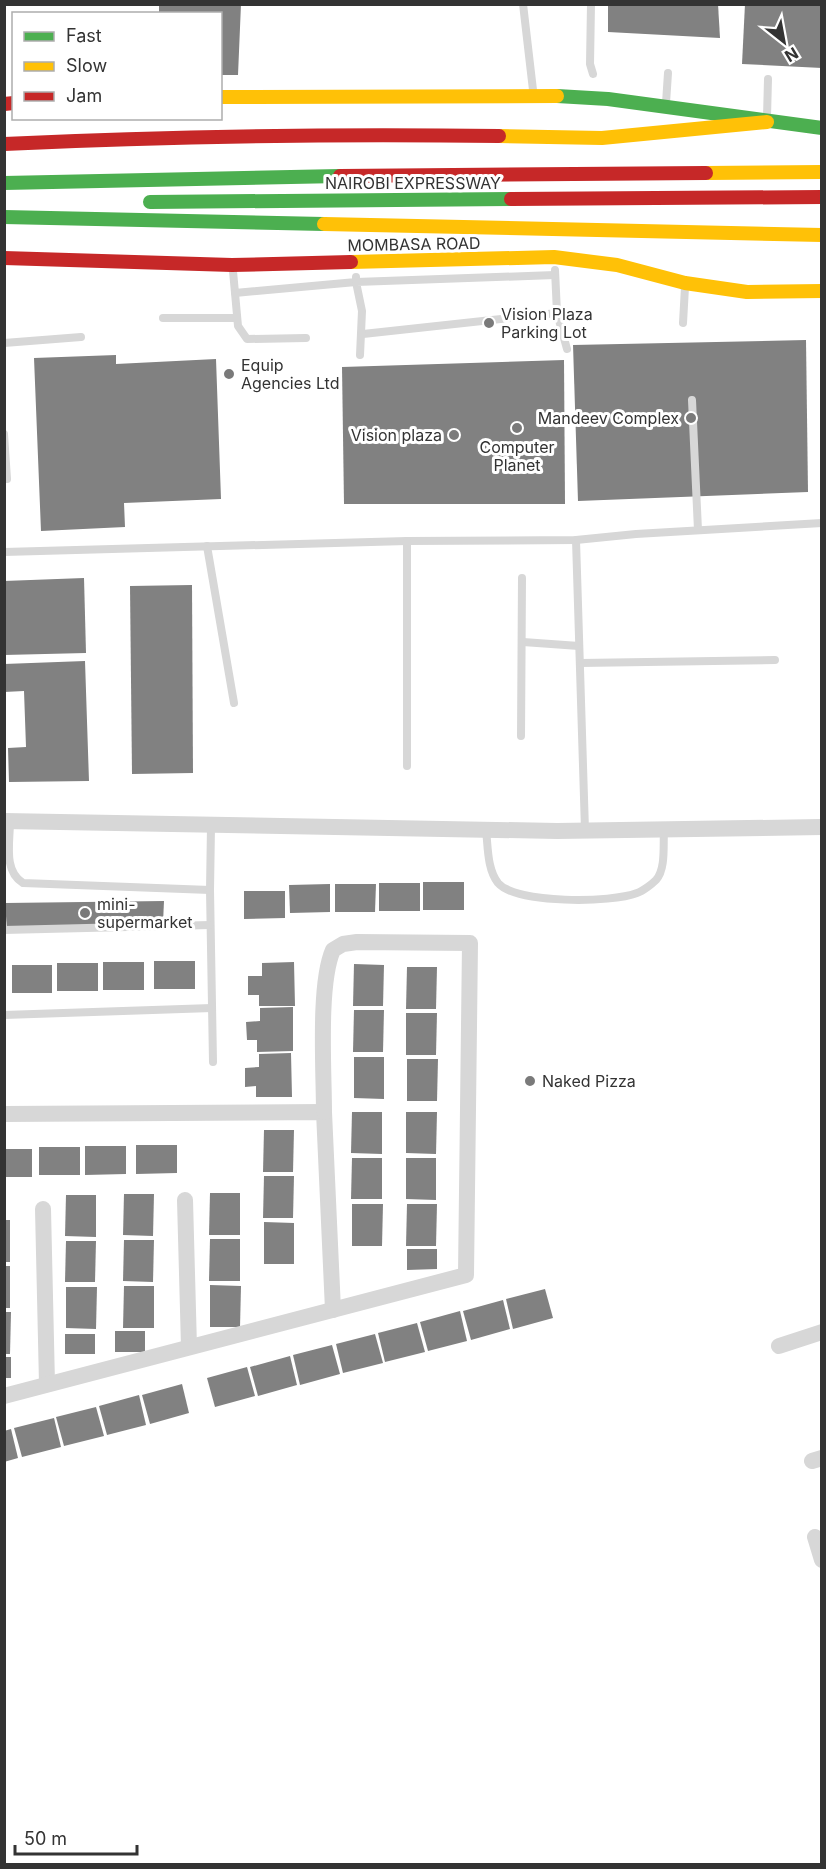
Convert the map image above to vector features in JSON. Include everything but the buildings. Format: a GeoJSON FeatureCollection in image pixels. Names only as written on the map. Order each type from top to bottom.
{"type":"FeatureCollection","features":[{"type":"Feature","properties":{"kind":"highway"},"geometry":{"type":"LineString","coordinates":[[222,97],[533,95],[608,99],[822,128]]}},
{"type":"Feature","properties":{"kind":"highway"},"geometry":{"type":"LineString","coordinates":[[4,144],[356,134],[602,138],[766,122]]}},
{"type":"Feature","properties":{"kind":"highway","name":"NAIROBI EXPRESSWAY"},"geometry":{"type":"LineString","coordinates":[[4,183],[371,175],[822,172]]}},
{"type":"Feature","properties":{"kind":"highway","name":"NAIROBI EXPRESSWAY"},"geometry":{"type":"LineString","coordinates":[[132,202],[236,199],[822,197]]}},
{"type":"Feature","properties":{"kind":"highway"},"geometry":{"type":"LineString","coordinates":[[4,206],[62,204]]}},
{"type":"Feature","properties":{"kind":"highway"},"geometry":{"type":"LineString","coordinates":[[4,218],[822,235]]}},
{"type":"Feature","properties":{"kind":"highway","name":"MOMBASA ROAD"},"geometry":{"type":"LineString","coordinates":[[4,258],[232,265],[554,257],[617,265],[685,284],[747,292],[822,291]]}},
{"type":"Feature","properties":{"kind":"street"},"geometry":{"type":"LineString","coordinates":[[7,821],[486,830],[664,831],[822,827]]}},
{"type":"Feature","properties":{"kind":"street"},"geometry":{"type":"LineString","coordinates":[[4,1396],[47,1384],[333,1310],[466,1275],[470,944],[357,942],[343,944],[333,950],[327,969],[324,1011],[324,1112],[333,1310]]}},
{"type":"Feature","properties":{"kind":"street"},"geometry":{"type":"LineString","coordinates":[[4,1114],[324,1112]]}},
{"type":"Feature","properties":{"kind":"street"},"geometry":{"type":"LineString","coordinates":[[185,1200],[189,1347]]}},
{"type":"Feature","properties":{"kind":"street"},"geometry":{"type":"LineString","coordinates":[[43,1209],[47,1384]]}},
{"type":"Feature","properties":{"kind":"street"},"geometry":{"type":"LineString","coordinates":[[779,1346],[822,1332]]}},
{"type":"Feature","properties":{"kind":"street"},"geometry":{"type":"LineString","coordinates":[[814,1537],[822,1560]]}},
{"type":"Feature","properties":{"kind":"lane"},"geometry":{"type":"LineString","coordinates":[[523,4],[534,83],[533,95]]}},
{"type":"Feature","properties":{"kind":"lane"},"geometry":{"type":"LineString","coordinates":[[591,4],[590,64],[593,75]]}},
{"type":"Feature","properties":{"kind":"lane"},"geometry":{"type":"LineString","coordinates":[[666,107],[668,74]]}},
{"type":"Feature","properties":{"kind":"lane"},"geometry":{"type":"LineString","coordinates":[[766,122],[768,79]]}},
{"type":"Feature","properties":{"kind":"lane"},"geometry":{"type":"LineString","coordinates":[[554,257],[557,313],[567,349]]}},
{"type":"Feature","properties":{"kind":"lane"},"geometry":{"type":"LineString","coordinates":[[357,261],[356,282],[362,311],[363,334],[360,355]]}},
{"type":"Feature","properties":{"kind":"lane"},"geometry":{"type":"LineString","coordinates":[[232,265],[238,326],[247,339],[306,338]]}},
{"type":"Feature","properties":{"kind":"lane"},"geometry":{"type":"LineString","coordinates":[[235,293],[356,282],[555,275]]}},
{"type":"Feature","properties":{"kind":"lane"},"geometry":{"type":"LineString","coordinates":[[683,323],[685,284]]}},
{"type":"Feature","properties":{"kind":"lane"},"geometry":{"type":"LineString","coordinates":[[363,334],[557,313]]}},
{"type":"Feature","properties":{"kind":"lane"},"geometry":{"type":"LineString","coordinates":[[162,318],[237,318]]}},
{"type":"Feature","properties":{"kind":"lane"},"geometry":{"type":"LineString","coordinates":[[4,343],[81,337]]}},
{"type":"Feature","properties":{"kind":"lane"},"geometry":{"type":"LineString","coordinates":[[692,400],[698,530]]}},
{"type":"Feature","properties":{"kind":"lane"},"geometry":{"type":"LineString","coordinates":[[4,434],[7,479]]}},
{"type":"Feature","properties":{"kind":"lane"},"geometry":{"type":"LineString","coordinates":[[4,552],[407,541],[576,540],[822,523]]}},
{"type":"Feature","properties":{"kind":"lane"},"geometry":{"type":"LineString","coordinates":[[576,540],[585,830]]}},
{"type":"Feature","properties":{"kind":"lane"},"geometry":{"type":"LineString","coordinates":[[407,541],[407,766]]}},
{"type":"Feature","properties":{"kind":"lane"},"geometry":{"type":"LineString","coordinates":[[207,546],[234,703]]}},
{"type":"Feature","properties":{"kind":"lane"},"geometry":{"type":"LineString","coordinates":[[521,735],[522,578]]}},
{"type":"Feature","properties":{"kind":"lane"},"geometry":{"type":"LineString","coordinates":[[523,642],[579,646]]}},
{"type":"Feature","properties":{"kind":"lane"},"geometry":{"type":"LineString","coordinates":[[580,663],[775,660]]}},
{"type":"Feature","properties":{"kind":"lane"},"geometry":{"type":"LineString","coordinates":[[7,821],[10,869],[16,879],[23,883],[210,890]]}},
{"type":"Feature","properties":{"kind":"lane"},"geometry":{"type":"LineString","coordinates":[[211,825],[210,925],[213,1062]]}},
{"type":"Feature","properties":{"kind":"lane"},"geometry":{"type":"LineString","coordinates":[[486,830],[490,867],[499,884],[517,894],[583,899],[612,898],[638,893],[655,881],[661,872],[664,831]]}},
{"type":"Feature","properties":{"kind":"lane"},"geometry":{"type":"LineString","coordinates":[[4,930],[210,925]]}},
{"type":"Feature","properties":{"kind":"lane"},"geometry":{"type":"LineString","coordinates":[[4,1015],[212,1008]]}},
{"type":"Feature","properties":{"kind":"traffic: fast"},"geometry":{"type":"LineString","coordinates":[[557,96],[608,99],[822,128]]}},
{"type":"Feature","properties":{"kind":"traffic: fast"},"geometry":{"type":"LineString","coordinates":[[4,183],[340,176]]}},
{"type":"Feature","properties":{"kind":"traffic: fast"},"geometry":{"type":"LineString","coordinates":[[150,202],[511,199]]}},
{"type":"Feature","properties":{"kind":"traffic: fast"},"geometry":{"type":"LineString","coordinates":[[4,217],[324,224]]}},
{"type":"Feature","properties":{"kind":"traffic: slow"},"geometry":{"type":"LineString","coordinates":[[222,97],[557,96]]}},
{"type":"Feature","properties":{"kind":"traffic: slow"},"geometry":{"type":"LineString","coordinates":[[499,136],[602,138],[767,122]]}},
{"type":"Feature","properties":{"kind":"traffic: slow"},"geometry":{"type":"LineString","coordinates":[[706,173],[822,172]]}},
{"type":"Feature","properties":{"kind":"traffic: slow"},"geometry":{"type":"LineString","coordinates":[[324,224],[822,235]]}},
{"type":"Feature","properties":{"kind":"traffic: slow"},"geometry":{"type":"LineString","coordinates":[[351,262],[554,257],[617,265],[685,283],[747,292],[822,291]]}},
{"type":"Feature","properties":{"kind":"traffic: jam"},"geometry":{"type":"LineString","coordinates":[[4,104],[12,103]]}},
{"type":"Feature","properties":{"kind":"traffic: jam"},"geometry":{"type":"LineString","coordinates":[[4,144],[252,136],[499,136]]}},
{"type":"Feature","properties":{"kind":"traffic: jam"},"geometry":{"type":"LineString","coordinates":[[340,176],[706,173]]}},
{"type":"Feature","properties":{"kind":"traffic: jam"},"geometry":{"type":"LineString","coordinates":[[511,199],[822,197]]}},
{"type":"Feature","properties":{"kind":"traffic: jam"},"geometry":{"type":"LineString","coordinates":[[4,258],[232,265],[351,262]]}},
{"type":"Feature","properties":{"kind":"place","name":"Vision Plaza Parking Lot"},"geometry":{"type":"Point","coordinates":[489,323]}},
{"type":"Feature","properties":{"kind":"place","name":"Equip Agencies Ltd"},"geometry":{"type":"Point","coordinates":[229,374]}},
{"type":"Feature","properties":{"kind":"place","name":"Mandeev Complex"},"geometry":{"type":"Point","coordinates":[691,418]}},
{"type":"Feature","properties":{"kind":"place","name":"Computer Planet"},"geometry":{"type":"Point","coordinates":[517,428]}},
{"type":"Feature","properties":{"kind":"place","name":"Vision plaza"},"geometry":{"type":"Point","coordinates":[454,435]}},
{"type":"Feature","properties":{"kind":"place","name":"mini- supermarket"},"geometry":{"type":"Point","coordinates":[85,913]}},
{"type":"Feature","properties":{"kind":"place","name":"Naked Pizza"},"geometry":{"type":"Point","coordinates":[530,1081]}}]}
